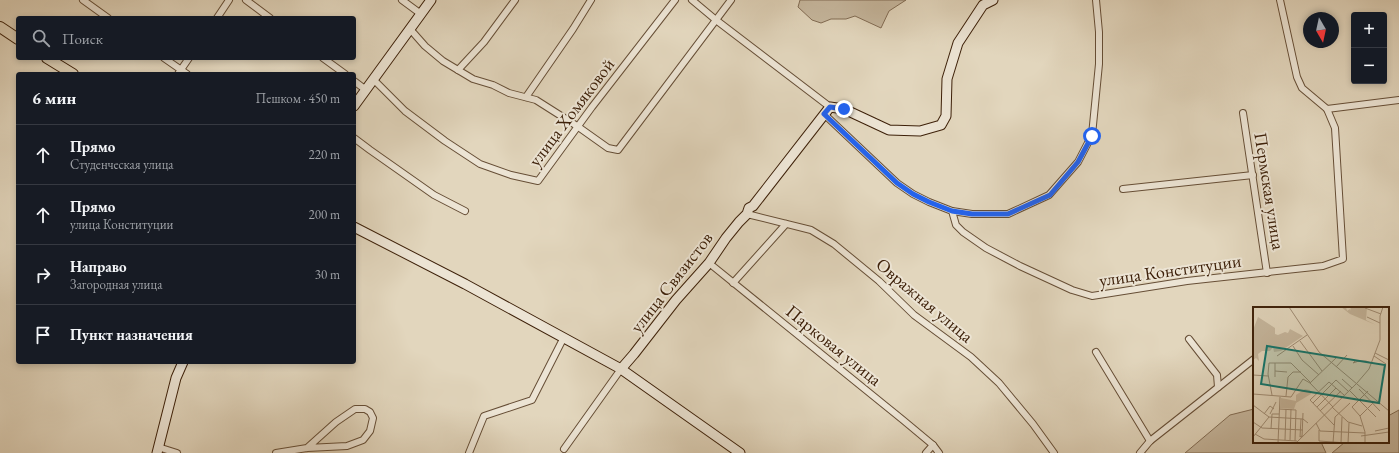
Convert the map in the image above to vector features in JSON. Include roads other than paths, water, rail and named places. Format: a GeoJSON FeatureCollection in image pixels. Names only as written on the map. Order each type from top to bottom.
{"type":"FeatureCollection","features":[{"type":"Feature","properties":{"kind":"main road"},"geometry":{"type":"LineString","coordinates":[[0,27],[16,38]]}},
{"type":"Feature","properties":{"kind":"main road"},"geometry":{"type":"LineString","coordinates":[[50,60],[70,72]]}},
{"type":"Feature","properties":{"kind":"street"},"geometry":{"type":"LineString","coordinates":[[83,0],[105,16]]}},
{"type":"Feature","properties":{"kind":"street"},"geometry":{"type":"LineString","coordinates":[[218,16],[229,0]]}},
{"type":"Feature","properties":{"kind":"street"},"geometry":{"type":"LineString","coordinates":[[246,0],[267,16]]}},
{"type":"Feature","properties":{"kind":"street"},"geometry":{"type":"LineString","coordinates":[[402,0],[421,14]]}},
{"type":"Feature","properties":{"kind":"street"},"geometry":{"type":"LineString","coordinates":[[356,103],[431,0]]}},
{"type":"Feature","properties":{"kind":"street"},"geometry":{"type":"LineString","coordinates":[[458,70],[484,42],[515,0]]}},
{"type":"Feature","properties":{"kind":"street"},"geometry":{"type":"LineString","coordinates":[[526,97],[591,0]]}},
{"type":"Feature","properties":{"kind":"street","name":"улица Хомяковой"},"geometry":{"type":"LineString","coordinates":[[373,79],[405,111],[445,141],[480,164],[511,175],[538,181],[578,126],[675,0]]}},
{"type":"Feature","properties":{"kind":"street"},"geometry":{"type":"LineString","coordinates":[[692,0],[830,107],[844,109],[889,130],[920,131],[941,125],[946,116],[947,79],[958,44],[983,5],[993,0]]}},
{"type":"Feature","properties":{"kind":"street"},"geometry":{"type":"LineString","coordinates":[[410,29],[425,46],[443,61],[472,79],[493,85],[508,93],[536,100],[578,126],[608,148],[618,150],[730,0]]}},
{"type":"Feature","properties":{"kind":"street"},"geometry":{"type":"LineString","coordinates":[[824,114],[897,183],[913,194],[952,211],[972,214],[1008,214],[1050,195],[1078,162],[1092,136],[1099,64],[1099,32],[1096,0]]}},
{"type":"Feature","properties":{"kind":"street"},"geometry":{"type":"LineString","coordinates":[[1280,0],[1297,77],[1302,88],[1327,109],[1399,100]]}},
{"type":"Feature","properties":{"kind":"street"},"geometry":{"type":"LineString","coordinates":[[166,60],[179,72],[188,60]]}},
{"type":"Feature","properties":{"kind":"street"},"geometry":{"type":"LineString","coordinates":[[327,60],[342,72]]}},
{"type":"Feature","properties":{"kind":"street"},"geometry":{"type":"LineString","coordinates":[[356,82],[366,90]]}},
{"type":"Feature","properties":{"kind":"street","name":"улица Связистов"},"geometry":{"type":"LineString","coordinates":[[621,369],[676,300],[709,263],[726,238],[747,214],[749,208],[753,206],[830,107]]}},
{"type":"Feature","properties":{"kind":"street","name":"улица Конституции"},"geometry":{"type":"LineString","coordinates":[[952,211],[956,225],[963,232],[986,248],[1020,266],[1072,290],[1092,296],[1166,284],[1323,266],[1343,259],[1337,143],[1335,128],[1327,109]]}},
{"type":"Feature","properties":{"kind":"street","name":"Пермская улица"},"geometry":{"type":"LineString","coordinates":[[1243,113],[1267,273]]}},
{"type":"Feature","properties":{"kind":"street"},"geometry":{"type":"LineString","coordinates":[[356,140],[434,195],[465,211]]}},
{"type":"Feature","properties":{"kind":"street"},"geometry":{"type":"LineString","coordinates":[[1123,189],[1252,175]]}},
{"type":"Feature","properties":{"kind":"street","name":"Овражная улица"},"geometry":{"type":"LineString","coordinates":[[747,214],[811,230],[834,244],[879,281],[914,315],[971,357],[999,383],[1033,424],[1054,453]]}},
{"type":"Feature","properties":{"kind":"street"},"geometry":{"type":"LineString","coordinates":[[733,283],[786,224]]}},
{"type":"Feature","properties":{"kind":"street"},"geometry":{"type":"LineString","coordinates":[[356,228],[465,284],[621,369],[740,453]]}},
{"type":"Feature","properties":{"kind":"street","name":"Парковая улица"},"geometry":{"type":"LineString","coordinates":[[709,263],[933,446],[939,453]]}},
{"type":"Feature","properties":{"kind":"street"},"geometry":{"type":"LineString","coordinates":[[469,453],[484,416],[532,400],[564,337]]}},
{"type":"Feature","properties":{"kind":"street"},"geometry":{"type":"LineString","coordinates":[[1189,339],[1217,375],[1218,387]]}},
{"type":"Feature","properties":{"kind":"street"},"geometry":{"type":"LineString","coordinates":[[1096,352],[1150,442]]}},
{"type":"Feature","properties":{"kind":"street"},"geometry":{"type":"LineString","coordinates":[[1140,453],[1150,442],[1253,361]]}},
{"type":"Feature","properties":{"kind":"street"},"geometry":{"type":"LineString","coordinates":[[177,453],[158,450],[176,378],[182,364]]}},
{"type":"Feature","properties":{"kind":"street"},"geometry":{"type":"LineString","coordinates":[[564,448],[621,369]]}},
{"type":"Feature","properties":{"kind":"street"},"geometry":{"type":"LineString","coordinates":[[276,453],[308,448],[347,446],[363,440],[370,431],[373,418],[370,412],[355,409],[336,422],[308,448]]}},
{"type":"Feature","properties":{"kind":"street"},"geometry":{"type":"LineString","coordinates":[[926,453],[933,446]]}}]}
